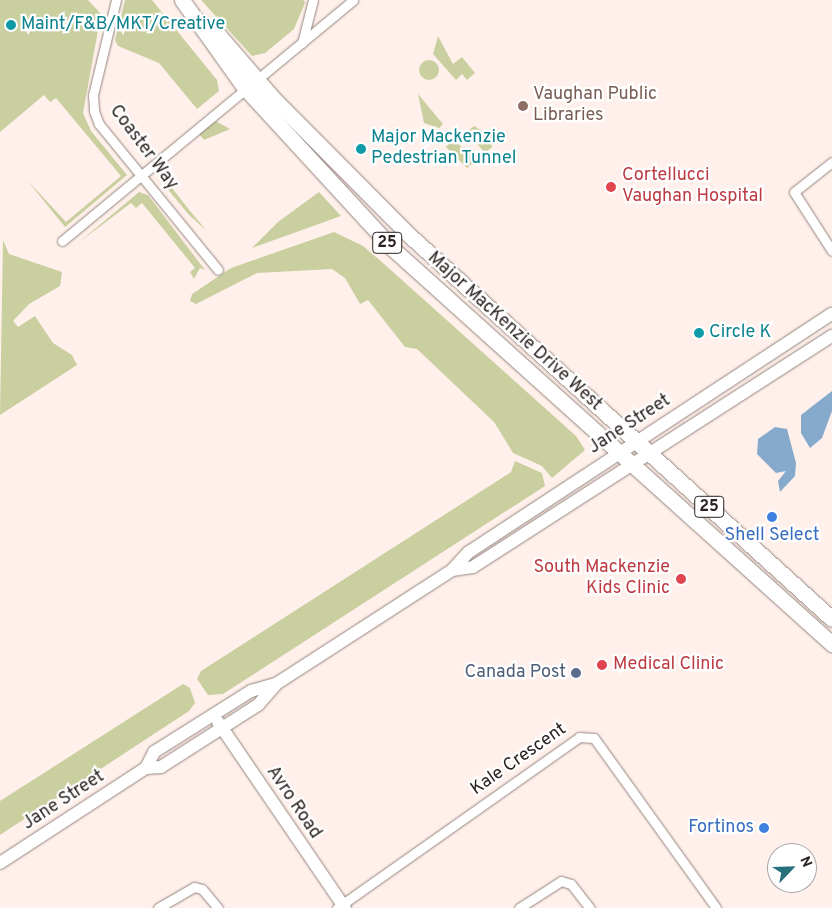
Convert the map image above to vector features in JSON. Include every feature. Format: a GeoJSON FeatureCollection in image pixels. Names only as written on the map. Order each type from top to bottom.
{"type":"FeatureCollection","features":[{"type":"Feature","properties":{"kind":"main road","name":"Major MacKenzie Drive West"},"geometry":{"type":"LineString","coordinates":[[182,0],[200,22],[211,46],[389,217],[832,619]]}},
{"type":"Feature","properties":{"kind":"main road","name":"Major MacKenzie Drive West"},"geometry":{"type":"LineString","coordinates":[[251,84],[393,249],[634,463],[832,644]]}},
{"type":"Feature","properties":{"kind":"main road","name":"Jane Street"},"geometry":{"type":"LineString","coordinates":[[452,570],[473,567],[634,463],[644,447],[832,314]]}},
{"type":"Feature","properties":{"kind":"main road","name":"Jane Street"},"geometry":{"type":"LineString","coordinates":[[0,863],[146,768],[161,767],[258,705],[276,684],[452,570],[469,552],[620,452],[644,447],[832,336]]}},
{"type":"Feature","properties":{"kind":"main road","name":"Jane Street"},"geometry":{"type":"LineString","coordinates":[[146,768],[154,752],[251,691],[276,684]]}},
{"type":"Feature","properties":{"kind":"main road","name":"Avro Road"},"geometry":{"type":"LineString","coordinates":[[214,716],[341,907]]}},
{"type":"Feature","properties":{"kind":"street","name":"Coaster Way"},"geometry":{"type":"LineString","coordinates":[[116,0],[93,95],[94,111],[99,124],[142,174],[218,270]]}},
{"type":"Feature","properties":{"kind":"street"},"geometry":{"type":"LineString","coordinates":[[301,45],[313,0]]}},
{"type":"Feature","properties":{"kind":"street"},"geometry":{"type":"LineString","coordinates":[[62,241],[353,0]]}},
{"type":"Feature","properties":{"kind":"street"},"geometry":{"type":"LineString","coordinates":[[832,162],[794,192],[832,251]]}},
{"type":"Feature","properties":{"kind":"street","name":"Kale Crescent"},"geometry":{"type":"LineString","coordinates":[[341,907],[579,737],[594,738],[716,908]]}},
{"type":"Feature","properties":{"kind":"street"},"geometry":{"type":"LineString","coordinates":[[518,908],[561,880],[572,884],[590,908]]}},
{"type":"Feature","properties":{"kind":"street"},"geometry":{"type":"LineString","coordinates":[[158,908],[194,887],[202,889],[218,908]]}},
{"type":"Feature","properties":{"kind":"green space"},"geometry":{"type":"Polygon","coordinates":[[[0,0],[88,0],[101,14],[83,113],[91,131],[127,175],[65,227],[27,180],[66,222],[121,176],[56,98],[50,102],[44,95],[0,132],[0,0]]]}},
{"type":"Feature","properties":{"kind":"green space"},"geometry":{"type":"Polygon","coordinates":[[[125,0],[152,0],[217,80],[219,91],[197,109],[159,63],[118,46],[115,40],[125,0]]]}},
{"type":"Feature","properties":{"kind":"green space"},"geometry":{"type":"Polygon","coordinates":[[[201,0],[304,0],[305,3],[294,29],[265,53],[252,56],[201,0]]]}},
{"type":"Feature","properties":{"kind":"green space"},"geometry":{"type":"Polygon","coordinates":[[[438,36],[453,64],[462,57],[475,73],[467,80],[462,74],[456,80],[433,54],[438,36]]]}},
{"type":"Feature","properties":{"kind":"green space"},"geometry":{"type":"Polygon","coordinates":[[[429,60],[436,63],[439,70],[436,77],[429,80],[422,77],[419,70],[422,63],[429,60]]]}},
{"type":"Feature","properties":{"kind":"green space"},"geometry":{"type":"Polygon","coordinates":[[[418,94],[443,124],[439,128],[424,123],[418,94]]]}},
{"type":"Feature","properties":{"kind":"green space"},"geometry":{"type":"Polygon","coordinates":[[[214,120],[230,129],[204,140],[199,134],[214,120]]]}},
{"type":"Feature","properties":{"kind":"green space"},"geometry":{"type":"Polygon","coordinates":[[[474,126],[492,137],[492,147],[485,153],[467,132],[474,126]]]}},
{"type":"Feature","properties":{"kind":"green space"},"geometry":{"type":"Polygon","coordinates":[[[454,138],[468,155],[474,150],[480,157],[467,168],[446,147],[454,138]]]}},
{"type":"Feature","properties":{"kind":"green space"},"geometry":{"type":"Polygon","coordinates":[[[165,179],[207,231],[189,215],[161,181],[165,179]]]}},
{"type":"Feature","properties":{"kind":"green space"},"geometry":{"type":"Polygon","coordinates":[[[139,192],[148,195],[205,270],[200,268],[194,279],[190,272],[195,268],[142,203],[136,208],[131,203],[78,243],[139,192]]]}},
{"type":"Feature","properties":{"kind":"green space"},"geometry":{"type":"Polygon","coordinates":[[[319,192],[341,216],[252,248],[278,222],[319,192]]]}},
{"type":"Feature","properties":{"kind":"green space"},"geometry":{"type":"Polygon","coordinates":[[[334,232],[363,246],[383,263],[576,436],[585,450],[552,478],[542,466],[513,453],[494,422],[417,349],[405,347],[368,300],[360,304],[345,278],[332,269],[257,273],[196,304],[190,301],[192,294],[231,268],[334,232]]]}},
{"type":"Feature","properties":{"kind":"green space"},"geometry":{"type":"Polygon","coordinates":[[[3,240],[9,254],[62,272],[60,286],[29,304],[13,321],[18,327],[35,316],[53,343],[72,355],[77,365],[0,415],[3,240]]]}},
{"type":"Feature","properties":{"kind":"green space"},"geometry":{"type":"Polygon","coordinates":[[[515,461],[542,473],[545,486],[223,694],[208,695],[197,679],[201,671],[511,472],[515,461]]]}},
{"type":"Feature","properties":{"kind":"green space"},"geometry":{"type":"Polygon","coordinates":[[[183,684],[190,688],[195,703],[189,711],[0,835],[0,801],[183,684]]]}},
{"type":"Feature","properties":{"kind":"water"},"geometry":{"type":"Polygon","coordinates":[[[832,391],[832,411],[822,438],[810,448],[801,433],[801,415],[832,391]]]}},
{"type":"Feature","properties":{"kind":"water"},"geometry":{"type":"Polygon","coordinates":[[[775,427],[787,429],[796,463],[795,476],[780,492],[778,481],[786,471],[776,473],[757,454],[758,439],[775,427]]]}},
{"type":"Feature","properties":{"kind":"place","name":"Maint/F&B/MKT/Creative"},"geometry":{"type":"Point","coordinates":[11,25]}},
{"type":"Feature","properties":{"kind":"place","name":"Vaughan Public Libraries"},"geometry":{"type":"Point","coordinates":[523,106]}},
{"type":"Feature","properties":{"kind":"place","name":"Major Mackenzie Pedestrian Tunnel"},"geometry":{"type":"Point","coordinates":[361,149]}},
{"type":"Feature","properties":{"kind":"place","name":"Cortellucci Vaughan Hospital"},"geometry":{"type":"Point","coordinates":[611,187]}},
{"type":"Feature","properties":{"kind":"place","name":"Circle K"},"geometry":{"type":"Point","coordinates":[699,333]}},
{"type":"Feature","properties":{"kind":"place","name":"Shell Select"},"geometry":{"type":"Point","coordinates":[772,517]}},
{"type":"Feature","properties":{"kind":"place","name":"South Mackenzie Kids Clinic"},"geometry":{"type":"Point","coordinates":[681,579]}},
{"type":"Feature","properties":{"kind":"place","name":"Medical Clinic"},"geometry":{"type":"Point","coordinates":[602,665]}},
{"type":"Feature","properties":{"kind":"place","name":"Canada Post"},"geometry":{"type":"Point","coordinates":[576,673]}},
{"type":"Feature","properties":{"kind":"place","name":"Fortinos"},"geometry":{"type":"Point","coordinates":[764,828]}}]}
